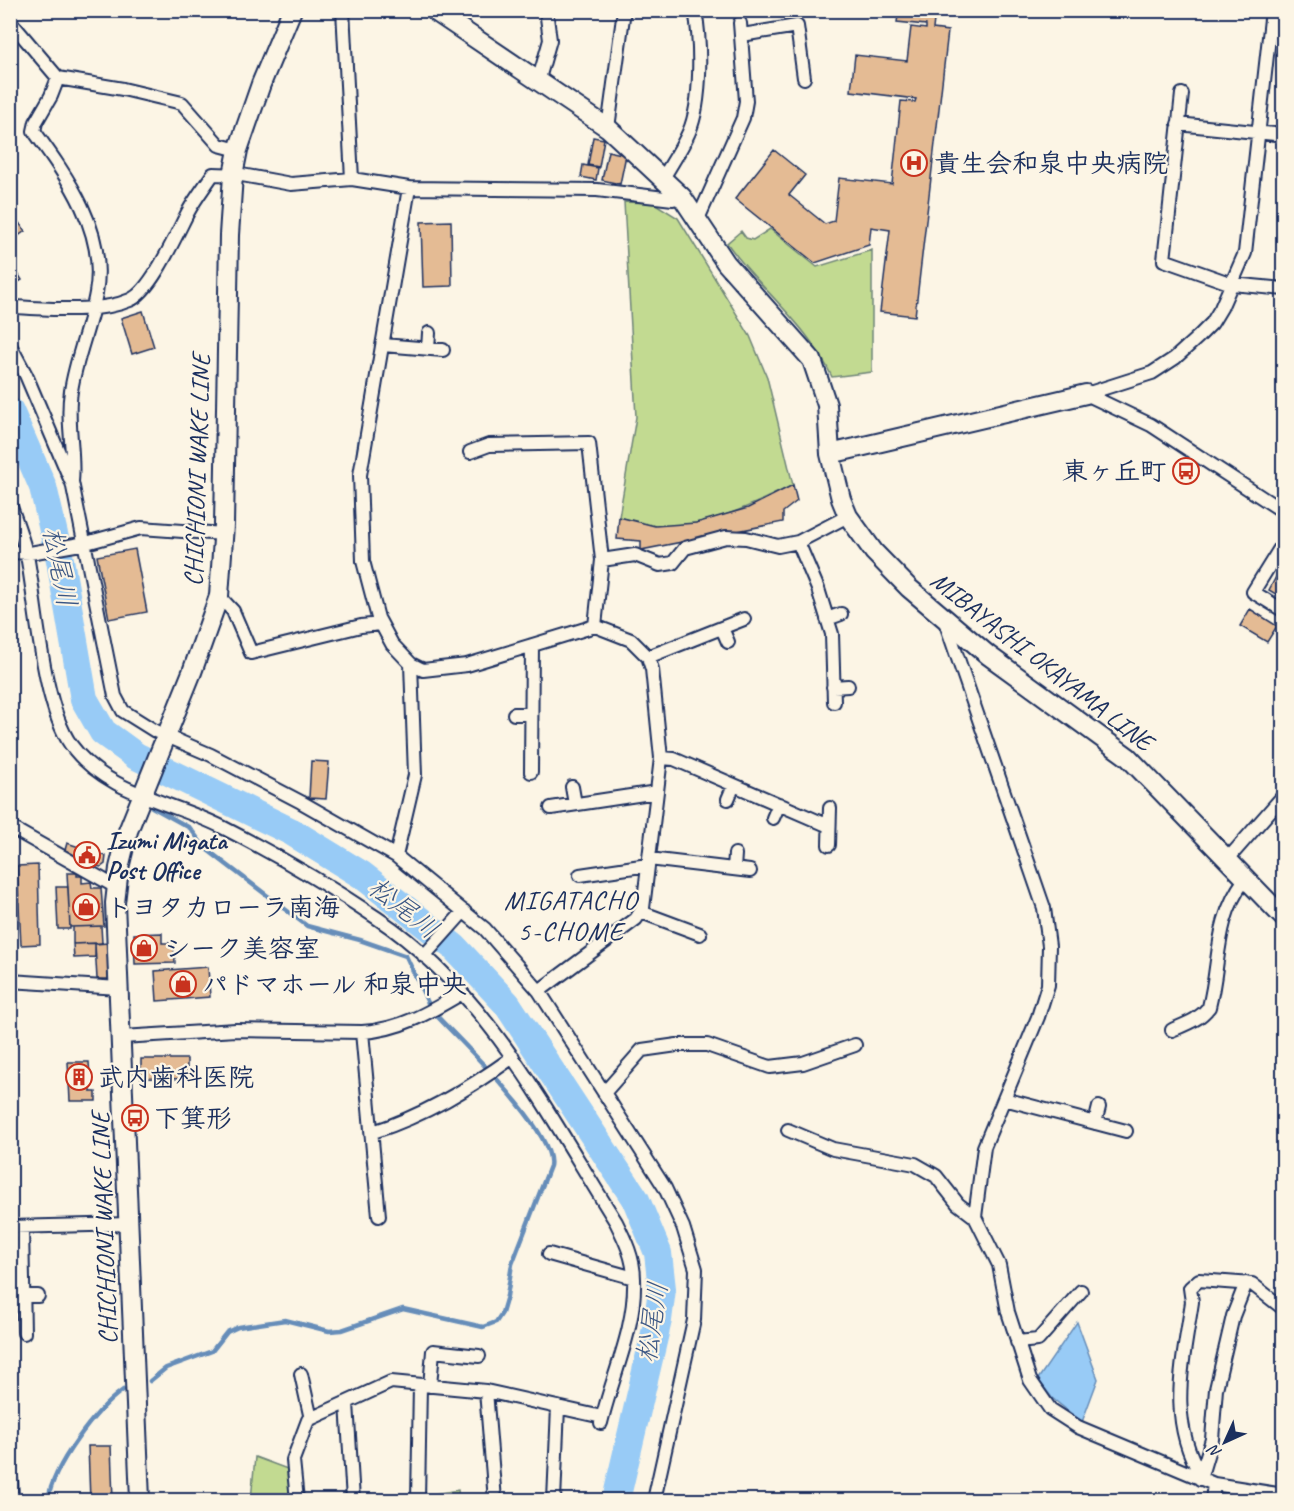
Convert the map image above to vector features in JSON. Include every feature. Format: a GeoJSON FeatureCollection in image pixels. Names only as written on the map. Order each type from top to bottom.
{"type":"FeatureCollection","features":[{"type":"Feature","properties":{"kind":"main road","name":"CHICHIONI WAKE LINE"},"geometry":{"type":"LineString","coordinates":[[140,1500],[116,887],[128,831],[219,596],[224,534],[228,247],[233,175],[237,150],[292,10]]}},
{"type":"Feature","properties":{"kind":"main road","name":"MIBAYASHI OKAYAMA LINE"},"geometry":{"type":"LineString","coordinates":[[434,10],[608,128],[682,197],[726,263],[812,360],[826,405],[830,453],[841,499],[848,516],[874,552],[944,618],[1024,684],[1096,732],[1128,757],[1284,918]]}},
{"type":"Feature","properties":{"kind":"main road"},"geometry":{"type":"LineString","coordinates":[[830,453],[1086,394]]}},
{"type":"Feature","properties":{"kind":"street"},"geometry":{"type":"LineString","coordinates":[[343,10],[352,179]]}},
{"type":"Feature","properties":{"kind":"street"},"geometry":{"type":"LineString","coordinates":[[538,82],[550,40],[546,10]]}},
{"type":"Feature","properties":{"kind":"street"},"geometry":{"type":"LineString","coordinates":[[608,128],[624,10]]}},
{"type":"Feature","properties":{"kind":"street"},"geometry":{"type":"LineString","coordinates":[[663,178],[689,131],[694,111],[701,41],[695,10]]}},
{"type":"Feature","properties":{"kind":"street"},"geometry":{"type":"LineString","coordinates":[[1086,394],[1152,373],[1175,358],[1212,323],[1232,284],[1245,254],[1272,10]]}},
{"type":"Feature","properties":{"kind":"street"},"geometry":{"type":"LineString","coordinates":[[10,21],[58,78],[123,89],[182,103],[219,145],[237,150]]}},
{"type":"Feature","properties":{"kind":"street"},"geometry":{"type":"LineString","coordinates":[[698,219],[743,118],[746,101],[741,29],[796,26],[804,78]]}},
{"type":"Feature","properties":{"kind":"street"},"geometry":{"type":"LineString","coordinates":[[58,78],[36,122],[34,131],[66,177],[83,209],[98,264],[90,322],[76,360],[70,394],[69,424],[74,468],[72,482]]}},
{"type":"Feature","properties":{"kind":"street"},"geometry":{"type":"LineString","coordinates":[[1182,94],[1164,260],[1232,284],[1284,289]]}},
{"type":"Feature","properties":{"kind":"street"},"geometry":{"type":"LineString","coordinates":[[1178,124],[1284,135]]}},
{"type":"Feature","properties":{"kind":"street"},"geometry":{"type":"LineString","coordinates":[[10,307],[92,308],[131,300],[144,289],[213,174],[291,184],[352,179],[409,188],[597,190],[674,199],[682,197]]}},
{"type":"Feature","properties":{"kind":"street"},"geometry":{"type":"LineString","coordinates":[[409,188],[360,475],[363,561],[367,585],[381,624],[392,644],[411,664],[423,670],[467,665],[595,626],[631,640],[648,657],[661,758],[641,912],[636,919],[539,991]]}},
{"type":"Feature","properties":{"kind":"street"},"geometry":{"type":"LineString","coordinates":[[428,349],[429,333]]}},
{"type":"Feature","properties":{"kind":"street"},"geometry":{"type":"LineString","coordinates":[[10,345],[26,375],[72,482],[115,696],[123,711],[164,739],[211,755],[301,802],[396,856],[485,929],[539,991],[665,1188],[683,1227],[696,1269],[694,1320],[654,1500]]}},
{"type":"Feature","properties":{"kind":"street"},"geometry":{"type":"LineString","coordinates":[[383,345],[443,350]]}},
{"type":"Feature","properties":{"kind":"street"},"geometry":{"type":"LineString","coordinates":[[1086,394],[1151,425],[1284,512]]}},
{"type":"Feature","properties":{"kind":"street"},"geometry":{"type":"LineString","coordinates":[[470,452],[489,445],[589,443],[602,560],[595,626]]}},
{"type":"Feature","properties":{"kind":"street"},"geometry":{"type":"LineString","coordinates":[[10,504],[28,553],[57,721],[72,746],[99,774],[220,826],[302,871],[379,919],[426,954],[462,993],[513,1057],[616,1222],[629,1250],[634,1278],[632,1313],[602,1420],[558,1407],[486,1391],[391,1382],[311,1419]]}},
{"type":"Feature","properties":{"kind":"street"},"geometry":{"type":"LineString","coordinates":[[602,560],[635,555],[660,565],[673,562],[685,548],[726,537],[746,538],[778,546],[798,542],[848,516]]}},
{"type":"Feature","properties":{"kind":"street"},"geometry":{"type":"LineString","coordinates":[[10,552],[28,553],[84,543],[141,528],[224,534]]}},
{"type":"Feature","properties":{"kind":"street"},"geometry":{"type":"LineString","coordinates":[[798,542],[819,589],[832,634],[834,702]]}},
{"type":"Feature","properties":{"kind":"street"},"geometry":{"type":"LineString","coordinates":[[1284,542],[1253,592],[1284,611]]}},
{"type":"Feature","properties":{"kind":"street"},"geometry":{"type":"LineString","coordinates":[[219,596],[233,611],[251,653],[361,626],[381,624]]}},
{"type":"Feature","properties":{"kind":"street"},"geometry":{"type":"LineString","coordinates":[[827,619],[841,614]]}},
{"type":"Feature","properties":{"kind":"street"},"geometry":{"type":"LineString","coordinates":[[944,618],[1044,908],[1049,946],[1048,985],[1038,1017],[984,1147],[975,1218]]}},
{"type":"Feature","properties":{"kind":"street"},"geometry":{"type":"LineString","coordinates":[[648,657],[744,619]]}},
{"type":"Feature","properties":{"kind":"street"},"geometry":{"type":"LineString","coordinates":[[722,628],[728,642]]}},
{"type":"Feature","properties":{"kind":"street"},"geometry":{"type":"LineString","coordinates":[[531,772],[532,645]]}},
{"type":"Feature","properties":{"kind":"street"},"geometry":{"type":"LineString","coordinates":[[396,856],[415,775],[411,664]]}},
{"type":"Feature","properties":{"kind":"street"},"geometry":{"type":"LineString","coordinates":[[833,687],[848,686]]}},
{"type":"Feature","properties":{"kind":"street"},"geometry":{"type":"LineString","coordinates":[[514,714],[531,714]]}},
{"type":"Feature","properties":{"kind":"street"},"geometry":{"type":"LineString","coordinates":[[661,758],[674,759],[829,826]]}},
{"type":"Feature","properties":{"kind":"street"},"geometry":{"type":"LineString","coordinates":[[728,799],[734,785]]}},
{"type":"Feature","properties":{"kind":"street"},"geometry":{"type":"LineString","coordinates":[[572,787],[575,804]]}},
{"type":"Feature","properties":{"kind":"street"},"geometry":{"type":"LineString","coordinates":[[550,808],[657,792]]}},
{"type":"Feature","properties":{"kind":"street"},"geometry":{"type":"LineString","coordinates":[[1227,860],[1284,795]]}},
{"type":"Feature","properties":{"kind":"street"},"geometry":{"type":"LineString","coordinates":[[773,818],[779,804]]}},
{"type":"Feature","properties":{"kind":"street"},"geometry":{"type":"LineString","coordinates":[[829,845],[830,808]]}},
{"type":"Feature","properties":{"kind":"street"},"geometry":{"type":"LineString","coordinates":[[10,827],[116,887]]}},
{"type":"Feature","properties":{"kind":"street"},"geometry":{"type":"LineString","coordinates":[[734,869],[735,854]]}},
{"type":"Feature","properties":{"kind":"street"},"geometry":{"type":"LineString","coordinates":[[580,875],[648,862],[750,871]]}},
{"type":"Feature","properties":{"kind":"street"},"geometry":{"type":"LineString","coordinates":[[1172,1030],[1193,1022],[1209,1007],[1224,918],[1232,897],[1245,879]]}},
{"type":"Feature","properties":{"kind":"street"},"geometry":{"type":"LineString","coordinates":[[641,912],[700,934]]}},
{"type":"Feature","properties":{"kind":"street"},"geometry":{"type":"LineString","coordinates":[[426,954],[463,913]]}},
{"type":"Feature","properties":{"kind":"street"},"geometry":{"type":"LineString","coordinates":[[10,981],[119,988]]}},
{"type":"Feature","properties":{"kind":"street"},"geometry":{"type":"LineString","coordinates":[[122,1037],[236,1030],[376,1031],[420,1018],[462,993]]}},
{"type":"Feature","properties":{"kind":"street"},"geometry":{"type":"LineString","coordinates":[[362,1032],[379,1216]]}},
{"type":"Feature","properties":{"kind":"street"},"geometry":{"type":"LineString","coordinates":[[604,1093],[642,1050],[677,1045],[707,1045],[770,1067],[803,1063],[855,1045]]}},
{"type":"Feature","properties":{"kind":"street"},"geometry":{"type":"LineString","coordinates":[[373,1132],[410,1120],[457,1095],[513,1057]]}},
{"type":"Feature","properties":{"kind":"street"},"geometry":{"type":"LineString","coordinates":[[1004,1099],[1126,1131]]}},
{"type":"Feature","properties":{"kind":"street"},"geometry":{"type":"LineString","coordinates":[[1095,1123],[1099,1107]]}},
{"type":"Feature","properties":{"kind":"street"},"geometry":{"type":"LineString","coordinates":[[788,1130],[832,1149],[915,1164],[936,1176],[958,1204],[975,1218],[999,1265],[1017,1342],[1030,1380],[1050,1410],[1078,1427],[1214,1484],[1284,1495]]}},
{"type":"Feature","properties":{"kind":"street"},"geometry":{"type":"LineString","coordinates":[[24,1333],[16,1227],[130,1224]]}},
{"type":"Feature","properties":{"kind":"street"},"geometry":{"type":"LineString","coordinates":[[549,1254],[634,1278]]}},
{"type":"Feature","properties":{"kind":"street"},"geometry":{"type":"LineString","coordinates":[[1201,1477],[1183,1436],[1179,1415],[1192,1302],[1190,1288],[1199,1280],[1252,1284],[1284,1309]]}},
{"type":"Feature","properties":{"kind":"street"},"geometry":{"type":"LineString","coordinates":[[1201,1477],[1212,1439],[1216,1389],[1233,1316],[1246,1283]]}},
{"type":"Feature","properties":{"kind":"street"},"geometry":{"type":"LineString","coordinates":[[1017,1342],[1038,1340],[1082,1291]]}},
{"type":"Feature","properties":{"kind":"street"},"geometry":{"type":"LineString","coordinates":[[23,1296],[38,1296]]}},
{"type":"Feature","properties":{"kind":"street"},"geometry":{"type":"LineString","coordinates":[[418,1500],[425,1385],[433,1351],[479,1356]]}},
{"type":"Feature","properties":{"kind":"street"},"geometry":{"type":"LineString","coordinates":[[297,1500],[294,1460],[311,1419],[301,1374]]}},
{"type":"Feature","properties":{"kind":"street"},"geometry":{"type":"LineString","coordinates":[[486,1391],[495,1500]]}},
{"type":"Feature","properties":{"kind":"street"},"geometry":{"type":"LineString","coordinates":[[347,1403],[353,1500]]}},
{"type":"Feature","properties":{"kind":"street"},"geometry":{"type":"LineString","coordinates":[[554,1500],[558,1407]]}},
{"type":"Feature","properties":{"kind":"street"},"geometry":{"type":"LineString","coordinates":[[11,1480],[12,1500]]}},
{"type":"Feature","properties":{"kind":"street"},"geometry":{"type":"LineString","coordinates":[[1212,1500],[1214,1484]]}},
{"type":"Feature","properties":{"kind":"green space"},"geometry":{"type":"Polygon","coordinates":[[[624,202],[654,203],[678,218],[750,336],[767,377],[793,485],[744,508],[691,524],[655,526],[619,517],[636,417],[624,202]]]}},
{"type":"Feature","properties":{"kind":"green space"},"geometry":{"type":"Polygon","coordinates":[[[770,229],[817,267],[872,250],[872,372],[832,377],[822,358],[797,324],[727,243],[741,231],[746,238],[753,240],[770,229]]]}},
{"type":"Feature","properties":{"kind":"green space"},"geometry":{"type":"Polygon","coordinates":[[[255,1457],[290,1470],[291,1500],[251,1500],[255,1457]]]}},
{"type":"Feature","properties":{"kind":"green space"},"geometry":{"type":"Polygon","coordinates":[[[458,1490],[459,1500],[429,1500],[434,1494],[458,1490]]]}},
{"type":"Feature","properties":{"kind":"water"},"geometry":{"type":"Polygon","coordinates":[[[1077,1322],[1098,1379],[1082,1422],[1052,1398],[1038,1379],[1077,1322]]]}},
{"type":"Feature","properties":{"kind":"building","name":"貴生会和泉中央病院"},"geometry":{"type":"Polygon","coordinates":[[[899,10],[935,10],[933,29],[948,31],[915,316],[880,312],[890,230],[871,227],[869,245],[815,263],[735,199],[774,150],[805,175],[789,195],[825,224],[834,221],[839,178],[892,184],[901,101],[915,102],[916,99],[851,91],[855,55],[907,61],[911,27],[926,29],[926,25],[897,22],[899,10]]]}},
{"type":"Feature","properties":{"kind":"building"},"geometry":{"type":"Polygon","coordinates":[[[593,137],[604,139],[599,167],[588,165],[593,137]]]}},
{"type":"Feature","properties":{"kind":"building"},"geometry":{"type":"Polygon","coordinates":[[[608,151],[626,155],[620,184],[602,180],[608,151]]]}},
{"type":"Feature","properties":{"kind":"building"},"geometry":{"type":"Polygon","coordinates":[[[583,165],[598,168],[596,180],[581,177],[583,165]]]}},
{"type":"Feature","properties":{"kind":"building"},"geometry":{"type":"Polygon","coordinates":[[[12,213],[25,231],[10,242],[10,214],[12,213]]]}},
{"type":"Feature","properties":{"kind":"building"},"geometry":{"type":"Polygon","coordinates":[[[451,221],[452,286],[423,287],[421,222],[451,221]]]}},
{"type":"Feature","properties":{"kind":"building"},"geometry":{"type":"Polygon","coordinates":[[[10,261],[22,280],[10,287],[10,261]]]}},
{"type":"Feature","properties":{"kind":"building"},"geometry":{"type":"Polygon","coordinates":[[[143,311],[154,347],[132,354],[121,318],[143,311]]]}},
{"type":"Feature","properties":{"kind":"building"},"geometry":{"type":"Polygon","coordinates":[[[793,485],[797,501],[783,512],[783,522],[641,550],[641,541],[617,539],[619,517],[655,526],[696,523],[748,508],[793,485]]]}},
{"type":"Feature","properties":{"kind":"building"},"geometry":{"type":"Polygon","coordinates":[[[135,549],[147,612],[109,619],[97,556],[135,549]]]}},
{"type":"Feature","properties":{"kind":"building"},"geometry":{"type":"Polygon","coordinates":[[[1277,575],[1284,579],[1284,599],[1269,590],[1277,575]]]}},
{"type":"Feature","properties":{"kind":"building"},"geometry":{"type":"Polygon","coordinates":[[[1250,609],[1277,626],[1267,642],[1240,626],[1250,609]]]}},
{"type":"Feature","properties":{"kind":"building"},"geometry":{"type":"Polygon","coordinates":[[[1284,646],[1284,661],[1277,657],[1284,646]]]}},
{"type":"Feature","properties":{"kind":"building"},"geometry":{"type":"Polygon","coordinates":[[[311,761],[329,762],[326,799],[309,798],[311,761]]]}},
{"type":"Feature","properties":{"kind":"building"},"geometry":{"type":"Polygon","coordinates":[[[67,843],[106,856],[105,864],[101,867],[90,864],[65,850],[67,843]]]}},
{"type":"Feature","properties":{"kind":"building"},"geometry":{"type":"Polygon","coordinates":[[[38,865],[40,944],[21,945],[17,866],[38,865]]]}},
{"type":"Feature","properties":{"kind":"building","name":"トヨタカローラ南海"},"geometry":{"type":"Polygon","coordinates":[[[67,873],[77,873],[77,876],[82,876],[82,883],[91,882],[92,888],[101,888],[104,926],[70,927],[67,873]]]}},
{"type":"Feature","properties":{"kind":"building"},"geometry":{"type":"Polygon","coordinates":[[[56,887],[68,887],[70,929],[58,929],[56,887]]]}},
{"type":"Feature","properties":{"kind":"building"},"geometry":{"type":"Polygon","coordinates":[[[101,926],[102,943],[73,944],[73,927],[101,926]]]}},
{"type":"Feature","properties":{"kind":"building"},"geometry":{"type":"Polygon","coordinates":[[[162,933],[162,943],[174,943],[175,963],[135,964],[134,934],[162,933]]]}},
{"type":"Feature","properties":{"kind":"building"},"geometry":{"type":"Polygon","coordinates":[[[95,943],[95,957],[74,958],[73,944],[95,943]]]}},
{"type":"Feature","properties":{"kind":"building"},"geometry":{"type":"Polygon","coordinates":[[[108,943],[110,979],[97,979],[95,944],[108,943]]]}},
{"type":"Feature","properties":{"kind":"building","name":"パドマホール 和泉中央"},"geometry":{"type":"Polygon","coordinates":[[[208,967],[210,997],[157,1001],[155,971],[208,967]]]}},
{"type":"Feature","properties":{"kind":"building"},"geometry":{"type":"Polygon","coordinates":[[[141,1059],[187,1059],[187,1079],[141,1078],[141,1059]]]}},
{"type":"Feature","properties":{"kind":"building","name":"武内歯科医院"},"geometry":{"type":"Polygon","coordinates":[[[68,1062],[89,1062],[91,1092],[96,1092],[96,1101],[70,1101],[68,1062]]]}},
{"type":"Feature","properties":{"kind":"building"},"geometry":{"type":"Polygon","coordinates":[[[88,1446],[111,1446],[113,1500],[90,1500],[88,1446]]]}},
{"type":"Feature","properties":{"kind":"waterway","name":"松尾川"},"geometry":{"type":"LineString","coordinates":[[10,411],[43,487],[60,560],[84,699],[103,732],[136,756],[292,832],[362,875],[454,947],[507,1004],[636,1200],[658,1253],[662,1289],[658,1320],[616,1500]]}},
{"type":"Feature","properties":{"kind":"waterway"},"geometry":{"type":"LineString","coordinates":[[358,453],[360,438]]}},
{"type":"Feature","properties":{"kind":"waterway"},"geometry":{"type":"LineString","coordinates":[[51,717],[59,734]]}},
{"type":"Feature","properties":{"kind":"waterway"},"geometry":{"type":"LineString","coordinates":[[152,807],[190,828],[205,848],[307,926],[360,940],[406,956],[429,1005]]}},
{"type":"Feature","properties":{"kind":"waterway"},"geometry":{"type":"LineString","coordinates":[[150,1381],[166,1368],[212,1351],[227,1332],[238,1327],[285,1320],[329,1331],[342,1330],[403,1309],[483,1327],[496,1322],[502,1313],[507,1296],[512,1264],[550,1166],[548,1151],[539,1132],[524,1111],[437,1016]]}},
{"type":"Feature","properties":{"kind":"waterway"},"geometry":{"type":"LineString","coordinates":[[48,1500],[58,1471],[77,1440],[100,1411],[123,1390]]}},
{"type":"Feature","properties":{"kind":"place","name":"貴生会和泉中央病院"},"geometry":{"type":"Point","coordinates":[914,163]}},
{"type":"Feature","properties":{"kind":"place","name":"東ヶ丘町"},"geometry":{"type":"Point","coordinates":[1186,471]}},
{"type":"Feature","properties":{"kind":"place","name":"Izumi Migata Post Office"},"geometry":{"type":"Point","coordinates":[87,855]}},
{"type":"Feature","properties":{"kind":"place","name":"トヨタカローラ南海"},"geometry":{"type":"Point","coordinates":[86,907]}},
{"type":"Feature","properties":{"kind":"place","name":"シーク美容室"},"geometry":{"type":"Point","coordinates":[144,948]}},
{"type":"Feature","properties":{"kind":"place","name":"パドマホール 和泉中央"},"geometry":{"type":"Point","coordinates":[183,984]}},
{"type":"Feature","properties":{"kind":"place","name":"武内歯科医院"},"geometry":{"type":"Point","coordinates":[79,1077]}},
{"type":"Feature","properties":{"kind":"place","name":"下箕形"},"geometry":{"type":"Point","coordinates":[135,1118]}},
{"type":"Feature","properties":{"kind":"district","name":"MIGATACHO 5-CHOME"},"geometry":{"type":"Point","coordinates":[571,916]}}]}
